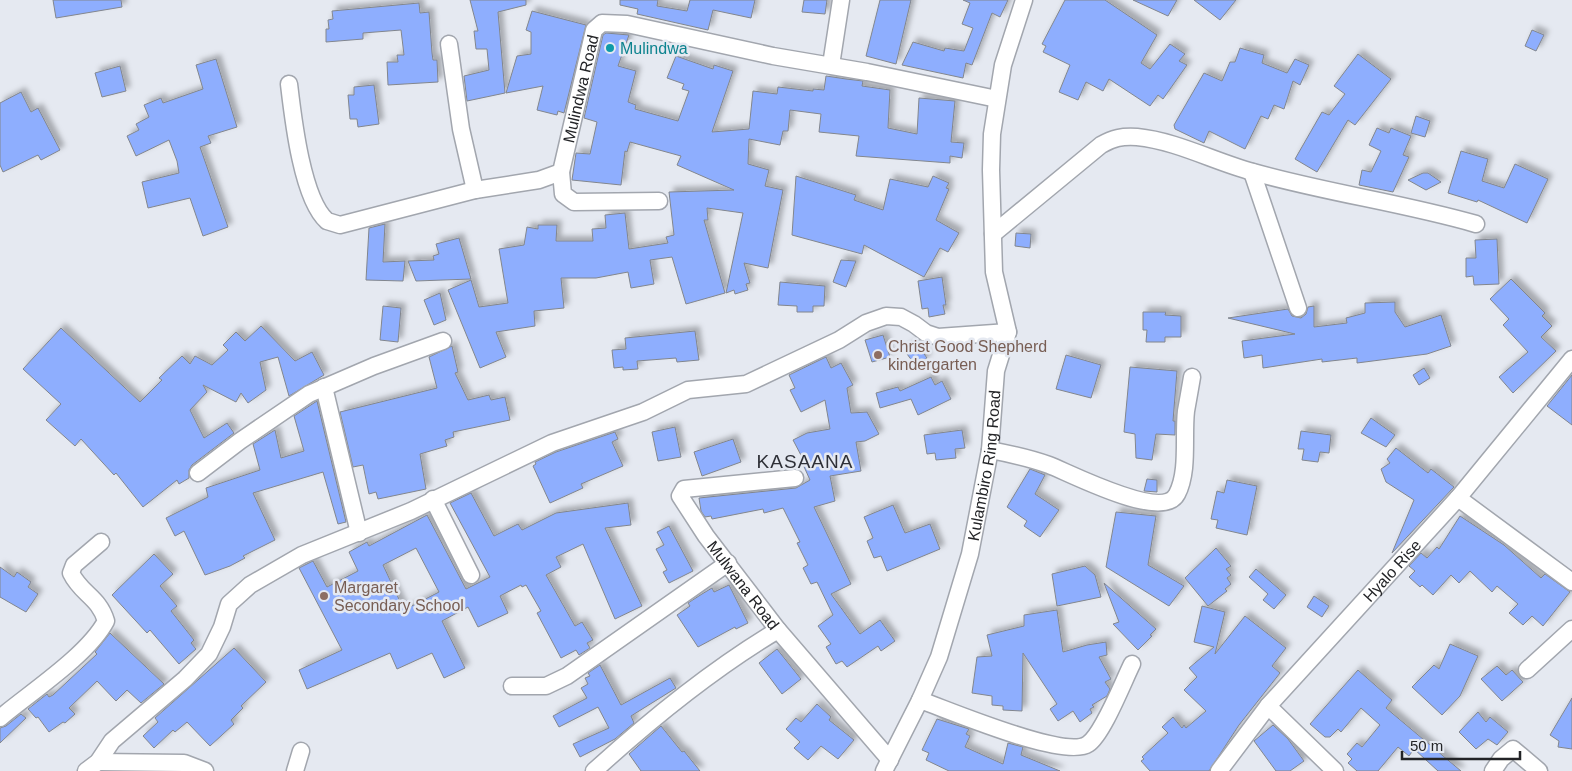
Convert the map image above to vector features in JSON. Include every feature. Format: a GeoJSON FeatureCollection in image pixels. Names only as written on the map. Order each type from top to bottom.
{"type":"FeatureCollection","features":[{"type":"Feature","properties":{"kind":"street"},"geometry":{"type":"LineString","coordinates":[[831,65],[842,0]]}},
{"type":"Feature","properties":{"kind":"street","name":"Kulambiro Ring Road"},"geometry":{"type":"LineString","coordinates":[[887,766],[939,657],[970,554],[990,450],[996,372],[1008,332],[994,272],[991,170],[997,99],[1003,65],[1024,0]]}},
{"type":"Feature","properties":{"kind":"street","name":"Mulindwa Road"},"geometry":{"type":"LineString","coordinates":[[561,172],[594,30],[602,23],[617,23],[649,28],[773,56],[831,65],[997,99]]}},
{"type":"Feature","properties":{"kind":"street"},"geometry":{"type":"LineString","coordinates":[[449,44],[460,129],[475,190]]}},
{"type":"Feature","properties":{"kind":"street"},"geometry":{"type":"LineString","coordinates":[[289,84],[294,128],[309,186],[315,205],[327,221],[340,225],[475,190],[539,180],[561,172],[563,194],[574,202],[660,201]]}},
{"type":"Feature","properties":{"kind":"street"},"geometry":{"type":"LineString","coordinates":[[993,234],[1078,163],[1113,138],[1138,137],[1179,148],[1252,172],[1476,224]]}},
{"type":"Feature","properties":{"kind":"street"},"geometry":{"type":"LineString","coordinates":[[1252,172],[1298,308]]}},
{"type":"Feature","properties":{"kind":"street"},"geometry":{"type":"LineString","coordinates":[[92,766],[112,741],[190,674],[209,654],[222,627],[229,604],[250,585],[302,555],[412,511],[552,443],[643,412],[688,390],[746,384],[839,340],[866,323],[886,316],[901,317],[926,333],[938,337],[1008,332]]}},
{"type":"Feature","properties":{"kind":"street"},"geometry":{"type":"LineString","coordinates":[[198,473],[300,399],[374,366],[444,341]]}},
{"type":"Feature","properties":{"kind":"street","name":"Hyalo Rise"},"geometry":{"type":"LineString","coordinates":[[1219,771],[1268,706],[1458,498],[1572,359]]}},
{"type":"Feature","properties":{"kind":"street"},"geometry":{"type":"LineString","coordinates":[[990,450],[1023,456],[1120,494],[1154,504],[1168,502],[1176,496],[1182,480],[1186,412],[1192,377]]}},
{"type":"Feature","properties":{"kind":"street"},"geometry":{"type":"LineString","coordinates":[[324,388],[359,533]]}},
{"type":"Feature","properties":{"kind":"street","name":"Mulwana Road"},"geometry":{"type":"LineString","coordinates":[[795,478],[684,489],[681,493],[686,507],[728,564],[778,630],[887,766]]}},
{"type":"Feature","properties":{"kind":"street"},"geometry":{"type":"LineString","coordinates":[[1458,498],[1572,582]]}},
{"type":"Feature","properties":{"kind":"street"},"geometry":{"type":"LineString","coordinates":[[434,499],[471,575]]}},
{"type":"Feature","properties":{"kind":"street"},"geometry":{"type":"LineString","coordinates":[[0,718],[76,656],[100,632],[106,620],[102,607],[74,581],[71,573],[74,565],[100,542]]}},
{"type":"Feature","properties":{"kind":"street"},"geometry":{"type":"LineString","coordinates":[[512,686],[546,686],[567,676],[728,564]]}},
{"type":"Feature","properties":{"kind":"street"},"geometry":{"type":"LineString","coordinates":[[1527,670],[1572,629]]}},
{"type":"Feature","properties":{"kind":"street"},"geometry":{"type":"LineString","coordinates":[[594,771],[662,712],[728,662],[778,630]]}},
{"type":"Feature","properties":{"kind":"street"},"geometry":{"type":"LineString","coordinates":[[920,700],[1026,738],[1066,748],[1078,748],[1088,744],[1098,733],[1132,664]]}},
{"type":"Feature","properties":{"kind":"street"},"geometry":{"type":"LineString","coordinates":[[1268,706],[1335,771]]}},
{"type":"Feature","properties":{"kind":"street"},"geometry":{"type":"LineString","coordinates":[[295,771],[301,750]]}},
{"type":"Feature","properties":{"kind":"street"},"geometry":{"type":"LineString","coordinates":[[1493,771],[1501,759],[1513,750],[1539,771]]}},
{"type":"Feature","properties":{"kind":"street"},"geometry":{"type":"LineString","coordinates":[[92,766],[184,763],[205,771]]}},
{"type":"Feature","properties":{"kind":"building"},"geometry":{"type":"Polygon","coordinates":[[[53,0],[121,0],[122,7],[56,18],[53,0]]]}},
{"type":"Feature","properties":{"kind":"building"},"geometry":{"type":"Polygon","coordinates":[[[470,0],[526,0],[526,5],[498,12],[505,93],[467,101],[464,76],[489,70],[487,49],[476,49],[474,31],[478,31],[470,0]]]}},
{"type":"Feature","properties":{"kind":"building"},"geometry":{"type":"Polygon","coordinates":[[[620,0],[658,0],[657,6],[687,11],[690,0],[755,0],[751,18],[713,10],[708,30],[637,14],[638,9],[620,5],[620,0]]]}},
{"type":"Feature","properties":{"kind":"building"},"geometry":{"type":"Polygon","coordinates":[[[804,0],[827,0],[825,14],[802,12],[804,0]]]}},
{"type":"Feature","properties":{"kind":"building"},"geometry":{"type":"Polygon","coordinates":[[[880,0],[911,0],[896,64],[866,56],[880,0]]]}},
{"type":"Feature","properties":{"kind":"building"},"geometry":{"type":"Polygon","coordinates":[[[963,0],[1008,0],[1000,17],[992,13],[972,65],[966,63],[963,78],[902,65],[913,42],[944,51],[945,48],[964,51],[973,28],[962,24],[970,3],[963,0]]]}},
{"type":"Feature","properties":{"kind":"building"},"geometry":{"type":"Polygon","coordinates":[[[1065,0],[1105,0],[1157,35],[1141,63],[1150,69],[1170,44],[1185,54],[1179,61],[1187,65],[1163,99],[1158,95],[1150,106],[1109,79],[1103,91],[1086,82],[1078,100],[1059,92],[1070,65],[1043,52],[1046,46],[1042,44],[1065,0]]]}},
{"type":"Feature","properties":{"kind":"building"},"geometry":{"type":"Polygon","coordinates":[[[1133,0],[1177,0],[1168,16],[1133,0]]]}},
{"type":"Feature","properties":{"kind":"building"},"geometry":{"type":"Polygon","coordinates":[[[1194,0],[1236,0],[1220,20],[1194,0]]]}},
{"type":"Feature","properties":{"kind":"building"},"geometry":{"type":"Polygon","coordinates":[[[419,3],[420,13],[429,12],[432,53],[433,60],[437,60],[438,82],[388,85],[387,62],[398,62],[397,55],[404,55],[401,30],[363,33],[363,39],[326,42],[326,29],[329,29],[328,20],[333,19],[332,11],[419,3]]]}},
{"type":"Feature","properties":{"kind":"building"},"geometry":{"type":"Polygon","coordinates":[[[532,11],[586,25],[564,113],[558,111],[557,115],[537,110],[543,86],[506,93],[517,56],[531,54],[531,32],[526,30],[532,11]]]}},
{"type":"Feature","properties":{"kind":"building"},"geometry":{"type":"Polygon","coordinates":[[[1532,30],[1544,35],[1536,51],[1525,46],[1532,30]]]}},
{"type":"Feature","properties":{"kind":"building"},"geometry":{"type":"Polygon","coordinates":[[[606,33],[629,35],[618,66],[636,71],[628,102],[636,105],[635,109],[678,121],[689,91],[682,89],[684,84],[667,78],[676,56],[713,69],[714,65],[733,71],[712,132],[749,129],[753,91],[777,94],[778,87],[813,91],[813,89],[824,90],[826,76],[863,81],[862,86],[890,90],[888,128],[917,134],[919,98],[955,101],[951,142],[964,143],[962,158],[950,156],[950,163],[856,156],[859,136],[819,132],[821,114],[790,110],[788,131],[783,131],[780,145],[749,139],[748,164],[769,170],[765,186],[783,190],[768,268],[744,263],[750,283],[746,284],[748,290],[735,294],[734,290],[726,293],[743,213],[707,208],[708,220],[704,220],[725,293],[686,304],[672,257],[650,260],[654,284],[631,288],[628,272],[596,278],[561,278],[564,308],[534,311],[535,326],[496,332],[506,357],[480,368],[448,290],[471,280],[479,307],[508,303],[499,249],[524,245],[527,227],[538,229],[538,225],[557,225],[556,241],[593,241],[592,229],[606,228],[605,215],[625,213],[629,249],[668,243],[666,237],[674,235],[669,192],[734,190],[677,165],[681,156],[630,142],[627,152],[625,151],[621,185],[572,180],[576,153],[590,154],[597,122],[584,118],[603,35],[606,33]]]}},
{"type":"Feature","properties":{"kind":"building"},"geometry":{"type":"Polygon","coordinates":[[[1240,48],[1264,55],[1262,63],[1287,73],[1295,59],[1309,65],[1300,85],[1293,81],[1284,109],[1274,105],[1268,119],[1261,116],[1245,149],[1209,131],[1204,143],[1175,129],[1174,125],[1204,73],[1222,81],[1230,62],[1235,62],[1240,48]]]}},
{"type":"Feature","properties":{"kind":"building"},"geometry":{"type":"Polygon","coordinates":[[[1358,54],[1391,79],[1355,125],[1348,120],[1317,172],[1295,159],[1322,112],[1329,115],[1345,94],[1334,86],[1358,54]]]}},
{"type":"Feature","properties":{"kind":"building"},"geometry":{"type":"Polygon","coordinates":[[[216,59],[237,127],[208,136],[211,143],[200,147],[228,227],[203,236],[190,198],[148,208],[142,182],[179,173],[177,161],[169,140],[136,156],[127,136],[139,130],[136,124],[149,117],[144,105],[161,98],[163,103],[203,89],[196,65],[216,59]]]}},
{"type":"Feature","properties":{"kind":"building"},"geometry":{"type":"Polygon","coordinates":[[[120,66],[126,91],[102,97],[95,73],[120,66]]]}},
{"type":"Feature","properties":{"kind":"building"},"geometry":{"type":"Polygon","coordinates":[[[374,85],[379,124],[358,127],[357,119],[350,119],[348,95],[354,95],[354,87],[374,85]]]}},
{"type":"Feature","properties":{"kind":"building"},"geometry":{"type":"Polygon","coordinates":[[[21,92],[31,112],[38,108],[60,150],[41,160],[38,155],[3,172],[0,165],[0,103],[21,92]]]}},
{"type":"Feature","properties":{"kind":"building"},"geometry":{"type":"Polygon","coordinates":[[[1416,116],[1430,121],[1425,137],[1411,133],[1416,116]]]}},
{"type":"Feature","properties":{"kind":"building"},"geometry":{"type":"Polygon","coordinates":[[[1377,128],[1389,133],[1391,128],[1411,136],[1403,155],[1409,157],[1393,192],[1359,185],[1362,170],[1371,172],[1381,151],[1369,145],[1377,128]]]}},
{"type":"Feature","properties":{"kind":"building"},"geometry":{"type":"Polygon","coordinates":[[[1461,151],[1488,159],[1482,181],[1504,188],[1515,164],[1548,179],[1527,223],[1478,200],[1477,202],[1448,193],[1461,151]]]}},
{"type":"Feature","properties":{"kind":"building"},"geometry":{"type":"Polygon","coordinates":[[[1423,173],[1428,173],[1441,182],[1426,190],[1408,180],[1423,173]]]}},
{"type":"Feature","properties":{"kind":"building"},"geometry":{"type":"Polygon","coordinates":[[[796,176],[856,195],[854,200],[883,210],[890,179],[928,187],[933,176],[949,183],[946,188],[949,189],[936,220],[959,233],[948,252],[940,248],[924,277],[864,245],[862,254],[792,235],[796,176]]]}},
{"type":"Feature","properties":{"kind":"building"},"geometry":{"type":"Polygon","coordinates":[[[385,224],[383,262],[405,261],[403,281],[366,280],[369,228],[385,224]]]}},
{"type":"Feature","properties":{"kind":"building"},"geometry":{"type":"Polygon","coordinates":[[[1016,233],[1031,234],[1030,248],[1015,246],[1016,233]]]}},
{"type":"Feature","properties":{"kind":"building"},"geometry":{"type":"Polygon","coordinates":[[[459,238],[471,279],[416,281],[408,261],[434,260],[433,256],[439,254],[436,244],[459,238]]]}},
{"type":"Feature","properties":{"kind":"building"},"geometry":{"type":"Polygon","coordinates":[[[1497,239],[1499,284],[1474,285],[1473,276],[1466,277],[1466,258],[1476,258],[1475,240],[1497,239]]]}},
{"type":"Feature","properties":{"kind":"building"},"geometry":{"type":"Polygon","coordinates":[[[841,260],[856,261],[846,287],[833,282],[841,260]]]}},
{"type":"Feature","properties":{"kind":"building"},"geometry":{"type":"Polygon","coordinates":[[[942,277],[946,305],[943,305],[945,314],[929,317],[928,308],[922,309],[918,281],[942,277]]]}},
{"type":"Feature","properties":{"kind":"building"},"geometry":{"type":"Polygon","coordinates":[[[1511,279],[1545,313],[1542,316],[1552,326],[1541,337],[1556,351],[1513,393],[1499,377],[1528,352],[1503,325],[1509,319],[1490,299],[1511,279]]]}},
{"type":"Feature","properties":{"kind":"building"},"geometry":{"type":"Polygon","coordinates":[[[780,282],[825,286],[824,306],[813,306],[813,312],[797,312],[797,306],[778,305],[780,282]]]}},
{"type":"Feature","properties":{"kind":"building"},"geometry":{"type":"Polygon","coordinates":[[[440,293],[446,320],[434,325],[424,300],[440,293]]]}},
{"type":"Feature","properties":{"kind":"building"},"geometry":{"type":"Polygon","coordinates":[[[1395,302],[1395,312],[1405,327],[1441,315],[1451,346],[1427,354],[1357,363],[1357,358],[1322,362],[1322,359],[1263,368],[1262,355],[1244,358],[1242,341],[1295,334],[1228,318],[1288,309],[1292,316],[1301,318],[1306,314],[1308,307],[1314,306],[1314,327],[1347,323],[1346,318],[1365,313],[1365,303],[1395,302]]]}},
{"type":"Feature","properties":{"kind":"building"},"geometry":{"type":"Polygon","coordinates":[[[383,306],[401,308],[398,342],[380,340],[383,306]]]}},
{"type":"Feature","properties":{"kind":"building"},"geometry":{"type":"Polygon","coordinates":[[[1143,312],[1166,312],[1165,315],[1181,316],[1181,337],[1165,337],[1165,342],[1146,342],[1147,330],[1143,330],[1143,312]]]}},
{"type":"Feature","properties":{"kind":"building"},"geometry":{"type":"Polygon","coordinates":[[[261,326],[295,361],[312,352],[324,375],[289,396],[278,357],[260,362],[266,390],[248,403],[241,393],[236,402],[203,385],[207,392],[190,410],[204,438],[227,423],[234,433],[192,465],[189,470],[189,478],[179,484],[177,480],[143,507],[116,473],[114,475],[81,439],[75,446],[46,420],[61,404],[23,369],[61,328],[140,402],[162,380],[159,378],[182,356],[190,364],[195,356],[212,365],[228,350],[223,345],[236,332],[245,341],[261,326]]]}},
{"type":"Feature","properties":{"kind":"building"},"geometry":{"type":"Polygon","coordinates":[[[695,331],[699,360],[677,362],[676,358],[637,361],[638,369],[623,370],[623,367],[614,368],[612,350],[626,349],[625,338],[695,331]]]}},
{"type":"Feature","properties":{"kind":"building"},"geometry":{"type":"Polygon","coordinates":[[[883,335],[890,357],[872,362],[865,340],[883,335]]]}},
{"type":"Feature","properties":{"kind":"building"},"geometry":{"type":"Polygon","coordinates":[[[912,344],[917,344],[927,358],[916,366],[904,350],[912,344]]]}},
{"type":"Feature","properties":{"kind":"building"},"geometry":{"type":"Polygon","coordinates":[[[452,346],[458,372],[455,373],[468,400],[489,395],[491,400],[505,397],[510,420],[453,432],[454,437],[445,440],[447,446],[420,454],[426,489],[378,499],[376,492],[369,494],[363,465],[353,467],[340,412],[437,388],[429,357],[452,346]]]}},
{"type":"Feature","properties":{"kind":"building"},"geometry":{"type":"Polygon","coordinates":[[[1066,355],[1101,365],[1091,398],[1056,389],[1066,355]]]}},
{"type":"Feature","properties":{"kind":"building"},"geometry":{"type":"Polygon","coordinates":[[[826,357],[831,368],[841,363],[853,385],[847,388],[851,413],[867,412],[879,434],[865,441],[856,442],[861,471],[830,476],[835,501],[814,507],[851,584],[831,594],[860,634],[880,620],[895,641],[881,651],[878,646],[847,667],[842,661],[836,664],[826,647],[831,644],[818,626],[833,615],[817,582],[811,584],[803,568],[808,565],[797,543],[800,542],[783,508],[764,513],[763,509],[712,519],[711,516],[705,517],[701,511],[699,498],[796,488],[810,480],[801,460],[803,459],[793,440],[807,433],[830,429],[825,400],[801,412],[790,390],[795,388],[789,375],[826,357]]]}},
{"type":"Feature","properties":{"kind":"building"},"geometry":{"type":"Polygon","coordinates":[[[1130,367],[1177,371],[1173,421],[1175,421],[1175,435],[1156,434],[1152,460],[1136,458],[1135,434],[1124,432],[1130,367]]]}},
{"type":"Feature","properties":{"kind":"building"},"geometry":{"type":"Polygon","coordinates":[[[1424,368],[1430,378],[1419,385],[1413,375],[1424,368]]]}},
{"type":"Feature","properties":{"kind":"building"},"geometry":{"type":"Polygon","coordinates":[[[1572,375],[1572,425],[1547,406],[1572,375]]]}},
{"type":"Feature","properties":{"kind":"building"},"geometry":{"type":"Polygon","coordinates":[[[931,377],[935,385],[942,381],[951,399],[918,415],[911,399],[880,408],[876,393],[898,387],[900,391],[931,377]]]}},
{"type":"Feature","properties":{"kind":"building"},"geometry":{"type":"Polygon","coordinates":[[[317,401],[346,522],[338,524],[323,472],[253,493],[275,540],[243,556],[245,558],[230,566],[205,575],[184,531],[175,536],[166,518],[208,497],[206,488],[260,470],[253,444],[275,430],[281,458],[304,451],[294,416],[317,401]]]}},
{"type":"Feature","properties":{"kind":"building"},"geometry":{"type":"Polygon","coordinates":[[[1371,418],[1395,435],[1386,447],[1361,433],[1371,418]]]}},
{"type":"Feature","properties":{"kind":"building"},"geometry":{"type":"Polygon","coordinates":[[[675,427],[681,457],[658,461],[652,432],[675,427]]]}},
{"type":"Feature","properties":{"kind":"building"},"geometry":{"type":"Polygon","coordinates":[[[962,430],[965,448],[955,449],[956,458],[936,460],[935,453],[927,454],[924,435],[962,430]]]}},
{"type":"Feature","properties":{"kind":"building"},"geometry":{"type":"Polygon","coordinates":[[[1301,431],[1331,435],[1329,453],[1320,452],[1318,462],[1302,460],[1304,449],[1298,449],[1301,431]]]}},
{"type":"Feature","properties":{"kind":"building"},"geometry":{"type":"Polygon","coordinates":[[[615,432],[618,439],[612,442],[623,466],[581,484],[583,488],[550,503],[533,466],[536,464],[535,462],[556,452],[615,432]]]}},
{"type":"Feature","properties":{"kind":"building"},"geometry":{"type":"Polygon","coordinates":[[[733,439],[741,462],[702,476],[694,452],[733,439]]]}},
{"type":"Feature","properties":{"kind":"building"},"geometry":{"type":"Polygon","coordinates":[[[1396,448],[1428,473],[1431,469],[1454,487],[1392,553],[1414,500],[1386,482],[1381,469],[1390,463],[1387,459],[1396,448]]]}},
{"type":"Feature","properties":{"kind":"building"},"geometry":{"type":"Polygon","coordinates":[[[1030,469],[1045,475],[1035,494],[1059,510],[1040,537],[1024,526],[1027,521],[1007,507],[1030,469]]]}},
{"type":"Feature","properties":{"kind":"building"},"geometry":{"type":"Polygon","coordinates":[[[1147,479],[1157,480],[1157,492],[1144,491],[1147,479]]]}},
{"type":"Feature","properties":{"kind":"building"},"geometry":{"type":"Polygon","coordinates":[[[1227,480],[1257,486],[1247,535],[1216,528],[1218,520],[1211,519],[1217,491],[1224,493],[1227,480]]]}},
{"type":"Feature","properties":{"kind":"building"},"geometry":{"type":"Polygon","coordinates":[[[471,493],[494,536],[518,524],[522,530],[556,513],[628,503],[631,525],[605,528],[642,606],[615,619],[583,544],[556,557],[561,567],[546,575],[575,626],[582,622],[593,640],[587,643],[590,648],[579,655],[576,650],[561,658],[537,613],[541,611],[526,585],[522,587],[521,585],[500,596],[508,613],[478,627],[468,607],[442,621],[465,668],[444,678],[432,653],[397,669],[390,653],[307,689],[299,670],[342,650],[299,568],[313,561],[327,587],[358,571],[349,552],[367,542],[369,546],[427,515],[466,589],[490,577],[450,503],[471,493]],[[416,548],[383,565],[404,610],[439,592],[416,548]]]}},
{"type":"Feature","properties":{"kind":"building"},"geometry":{"type":"Polygon","coordinates":[[[893,505],[905,533],[930,524],[940,549],[887,571],[881,556],[874,558],[867,541],[873,538],[864,517],[893,505]]]}},
{"type":"Feature","properties":{"kind":"building"},"geometry":{"type":"Polygon","coordinates":[[[1116,512],[1156,516],[1148,565],[1184,586],[1169,606],[1106,567],[1116,512]]]}},
{"type":"Feature","properties":{"kind":"building"},"geometry":{"type":"Polygon","coordinates":[[[1460,516],[1504,545],[1541,578],[1545,574],[1570,592],[1543,626],[1532,616],[1523,625],[1509,613],[1518,604],[1497,586],[1492,592],[1470,571],[1459,583],[1451,575],[1433,595],[1409,577],[1415,571],[1409,566],[1421,553],[1427,558],[1437,547],[1439,549],[1460,516]]]}},
{"type":"Feature","properties":{"kind":"building"},"geometry":{"type":"Polygon","coordinates":[[[669,526],[693,571],[669,583],[663,572],[667,570],[656,549],[664,545],[657,532],[669,526]]]}},
{"type":"Feature","properties":{"kind":"building"},"geometry":{"type":"Polygon","coordinates":[[[1216,548],[1231,566],[1226,569],[1231,575],[1227,578],[1231,584],[1225,589],[1227,591],[1208,606],[1185,578],[1216,548]]]}},
{"type":"Feature","properties":{"kind":"building"},"geometry":{"type":"Polygon","coordinates":[[[154,554],[173,574],[160,586],[177,606],[171,611],[194,640],[191,643],[196,649],[179,664],[150,630],[147,633],[112,595],[154,554]]]}},
{"type":"Feature","properties":{"kind":"building"},"geometry":{"type":"Polygon","coordinates":[[[1085,566],[1095,575],[1101,597],[1057,606],[1052,574],[1085,566]]]}},
{"type":"Feature","properties":{"kind":"building"},"geometry":{"type":"Polygon","coordinates":[[[0,567],[14,577],[17,572],[31,582],[28,587],[38,594],[26,612],[0,597],[0,567]]]}},
{"type":"Feature","properties":{"kind":"building"},"geometry":{"type":"Polygon","coordinates":[[[1256,569],[1286,595],[1274,609],[1263,600],[1268,594],[1249,577],[1256,569]]]}},
{"type":"Feature","properties":{"kind":"building"},"geometry":{"type":"Polygon","coordinates":[[[1104,583],[1156,629],[1150,635],[1152,636],[1138,650],[1113,624],[1119,622],[1104,583]]]}},
{"type":"Feature","properties":{"kind":"building"},"geometry":{"type":"Polygon","coordinates":[[[729,585],[748,623],[736,629],[735,627],[698,647],[677,615],[690,606],[688,603],[712,588],[714,592],[729,585]]]}},
{"type":"Feature","properties":{"kind":"building"},"geometry":{"type":"Polygon","coordinates":[[[1314,596],[1329,606],[1322,617],[1307,607],[1314,596]]]}},
{"type":"Feature","properties":{"kind":"building"},"geometry":{"type":"Polygon","coordinates":[[[1202,606],[1225,612],[1215,654],[1245,616],[1286,648],[1272,666],[1280,673],[1239,725],[1209,771],[1150,771],[1141,761],[1144,759],[1142,757],[1168,733],[1162,727],[1173,717],[1182,728],[1184,725],[1186,728],[1206,711],[1184,690],[1197,677],[1189,668],[1214,647],[1194,642],[1202,606]]]}},
{"type":"Feature","properties":{"kind":"building"},"geometry":{"type":"Polygon","coordinates":[[[1057,610],[1063,652],[1106,642],[1107,655],[1099,657],[1111,679],[1105,682],[1110,689],[1107,696],[1092,705],[1094,707],[1090,709],[1092,713],[1080,722],[1073,711],[1058,721],[1050,709],[1057,704],[1023,653],[1022,711],[1003,710],[1003,706],[992,705],[992,696],[972,693],[977,657],[992,656],[987,635],[1024,626],[1024,615],[1057,610]]]}},
{"type":"Feature","properties":{"kind":"building"},"geometry":{"type":"Polygon","coordinates":[[[110,633],[164,684],[141,703],[127,690],[116,701],[97,681],[69,708],[75,714],[65,723],[63,722],[49,732],[38,717],[36,718],[28,709],[47,694],[49,697],[53,695],[97,654],[95,652],[110,633]]]}},
{"type":"Feature","properties":{"kind":"building"},"geometry":{"type":"Polygon","coordinates":[[[1450,644],[1478,656],[1460,696],[1442,715],[1412,687],[1434,665],[1439,669],[1450,644]]]}},
{"type":"Feature","properties":{"kind":"building"},"geometry":{"type":"Polygon","coordinates":[[[234,648],[266,682],[241,706],[243,708],[231,720],[234,724],[210,746],[187,722],[175,732],[173,730],[154,748],[143,736],[158,722],[155,718],[234,648]]]}},
{"type":"Feature","properties":{"kind":"building"},"geometry":{"type":"Polygon","coordinates":[[[777,649],[801,679],[782,694],[759,663],[777,649]]]}},
{"type":"Feature","properties":{"kind":"building"},"geometry":{"type":"Polygon","coordinates":[[[600,665],[621,705],[670,678],[676,688],[631,716],[634,723],[615,739],[580,757],[573,744],[609,728],[598,707],[559,727],[553,716],[587,698],[581,688],[588,684],[585,678],[590,676],[588,673],[600,665]]]}},
{"type":"Feature","properties":{"kind":"building"},"geometry":{"type":"Polygon","coordinates":[[[1497,666],[1506,675],[1512,670],[1523,682],[1502,701],[1481,679],[1497,666]]]}},
{"type":"Feature","properties":{"kind":"building"},"geometry":{"type":"Polygon","coordinates":[[[1358,670],[1392,700],[1386,708],[1461,771],[1438,771],[1414,749],[1409,756],[1398,747],[1378,771],[1357,771],[1348,763],[1352,759],[1347,754],[1357,743],[1362,747],[1380,725],[1361,708],[1341,732],[1338,729],[1330,737],[1325,737],[1310,724],[1358,670]]]}},
{"type":"Feature","properties":{"kind":"building"},"geometry":{"type":"Polygon","coordinates":[[[1572,698],[1572,749],[1558,747],[1559,741],[1550,735],[1572,698]]]}},
{"type":"Feature","properties":{"kind":"building"},"geometry":{"type":"Polygon","coordinates":[[[817,704],[831,717],[829,720],[854,740],[838,759],[821,746],[808,760],[794,748],[800,742],[786,729],[796,718],[801,722],[817,704]]]}},
{"type":"Feature","properties":{"kind":"building"},"geometry":{"type":"Polygon","coordinates":[[[1478,712],[1486,722],[1490,717],[1508,732],[1497,745],[1488,739],[1476,749],[1459,732],[1478,712]]]}},
{"type":"Feature","properties":{"kind":"building"},"geometry":{"type":"Polygon","coordinates":[[[21,714],[26,718],[0,743],[0,728],[6,726],[21,714]]]}},
{"type":"Feature","properties":{"kind":"building"},"geometry":{"type":"Polygon","coordinates":[[[937,719],[969,729],[966,734],[970,736],[965,747],[1003,764],[1008,743],[1023,747],[1021,755],[1060,771],[949,771],[926,760],[929,753],[922,750],[937,719]]]}},
{"type":"Feature","properties":{"kind":"building"},"geometry":{"type":"Polygon","coordinates":[[[1273,725],[1288,739],[1304,761],[1290,771],[1276,771],[1254,741],[1273,725]]]}},
{"type":"Feature","properties":{"kind":"building"},"geometry":{"type":"Polygon","coordinates":[[[661,726],[700,771],[641,771],[629,754],[661,726]]]}},
{"type":"Feature","properties":{"kind":"place","name":"Mulindwa"},"geometry":{"type":"Point","coordinates":[610,48]}},
{"type":"Feature","properties":{"kind":"place","name":"Christ Good Shepherd kindergarten"},"geometry":{"type":"Point","coordinates":[878,355]}},
{"type":"Feature","properties":{"kind":"place","name":"Margaret Secondary School"},"geometry":{"type":"Point","coordinates":[324,596]}},
{"type":"Feature","properties":{"kind":"district","name":"KASAANA"},"geometry":{"type":"Point","coordinates":[805,461]}}]}
